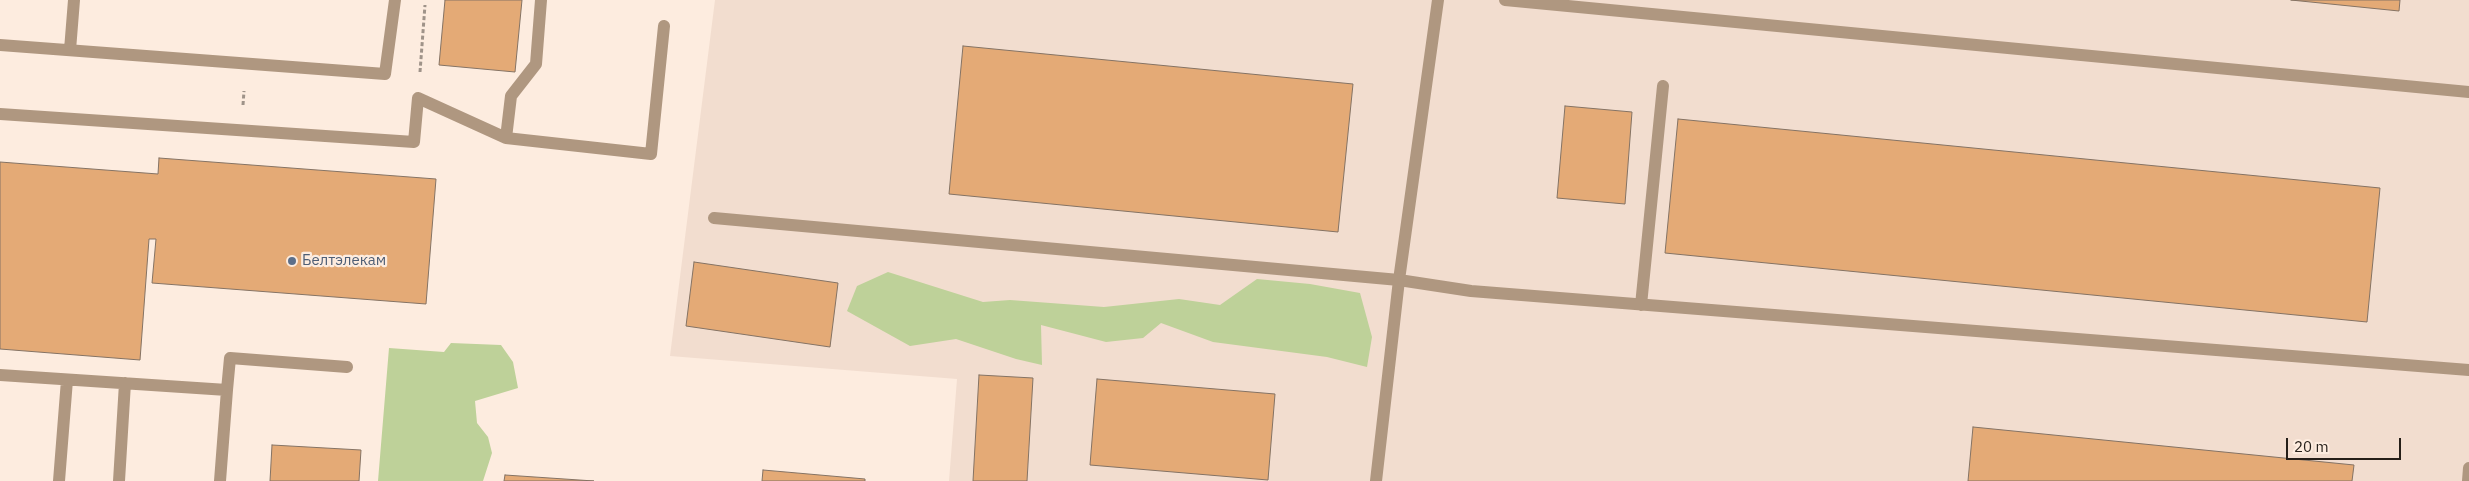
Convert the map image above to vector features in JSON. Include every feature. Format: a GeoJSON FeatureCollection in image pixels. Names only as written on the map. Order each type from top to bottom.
{"type":"FeatureCollection","features":[{"type":"Feature","properties":{"kind":"lane"},"geometry":{"type":"LineString","coordinates":[[70,50],[74,0]]}},
{"type":"Feature","properties":{"kind":"lane"},"geometry":{"type":"LineString","coordinates":[[0,45],[385,74],[395,0]]}},
{"type":"Feature","properties":{"kind":"lane"},"geometry":{"type":"LineString","coordinates":[[506,138],[511,96],[536,64],[541,0]]}},
{"type":"Feature","properties":{"kind":"lane"},"geometry":{"type":"LineString","coordinates":[[1376,481],[1399,280],[1438,0]]}},
{"type":"Feature","properties":{"kind":"lane"},"geometry":{"type":"LineString","coordinates":[[1505,0],[2469,92]]}},
{"type":"Feature","properties":{"kind":"lane"},"geometry":{"type":"LineString","coordinates":[[0,114],[414,142],[418,98],[506,138],[651,154],[664,26]]}},
{"type":"Feature","properties":{"kind":"lane"},"geometry":{"type":"LineString","coordinates":[[1641,305],[1663,86]]}},
{"type":"Feature","properties":{"kind":"lane"},"geometry":{"type":"LineString","coordinates":[[714,218],[1399,280],[1471,291],[2469,370]]}},
{"type":"Feature","properties":{"kind":"lane"},"geometry":{"type":"LineString","coordinates":[[220,481],[230,358],[347,367]]}},
{"type":"Feature","properties":{"kind":"lane"},"geometry":{"type":"LineString","coordinates":[[0,375],[227,390]]}},
{"type":"Feature","properties":{"kind":"lane"},"geometry":{"type":"LineString","coordinates":[[59,481],[66,380]]}},
{"type":"Feature","properties":{"kind":"lane"},"geometry":{"type":"LineString","coordinates":[[119,481],[125,384]]}},
{"type":"Feature","properties":{"kind":"lane"},"geometry":{"type":"LineString","coordinates":[[2468,481],[2469,468]]}},
{"type":"Feature","properties":{"kind":"path"},"geometry":{"type":"LineString","coordinates":[[418,98],[425,5]]}},
{"type":"Feature","properties":{"kind":"shaded area"},"geometry":{"type":"Polygon","coordinates":[[[715,0],[2469,0],[2469,481],[949,481],[957,379],[670,356],[715,0]]]}},
{"type":"Feature","properties":{"kind":"green space"},"geometry":{"type":"Polygon","coordinates":[[[888,272],[983,302],[1010,300],[1104,307],[1179,299],[1220,305],[1257,279],[1310,284],[1360,293],[1372,337],[1367,367],[1327,357],[1213,342],[1161,323],[1143,338],[1106,342],[1041,325],[1042,365],[1016,359],[956,339],[910,346],[847,311],[857,286],[888,272]]]}},
{"type":"Feature","properties":{"kind":"green space"},"geometry":{"type":"Polygon","coordinates":[[[451,343],[501,345],[513,362],[518,388],[475,401],[477,423],[488,437],[492,453],[483,481],[378,481],[389,348],[444,352],[451,343]]]}},
{"type":"Feature","properties":{"kind":"building"},"geometry":{"type":"Polygon","coordinates":[[[445,0],[522,0],[515,72],[439,65],[445,0]]]}},
{"type":"Feature","properties":{"kind":"building"},"geometry":{"type":"Polygon","coordinates":[[[2291,0],[2400,0],[2399,11],[2291,0]]]}},
{"type":"Feature","properties":{"kind":"building"},"geometry":{"type":"Polygon","coordinates":[[[963,46],[1353,84],[1338,232],[949,194],[963,46]]]}},
{"type":"Feature","properties":{"kind":"building"},"geometry":{"type":"Polygon","coordinates":[[[1565,106],[1632,112],[1625,204],[1557,198],[1565,106]]]}},
{"type":"Feature","properties":{"kind":"building"},"geometry":{"type":"Polygon","coordinates":[[[1678,119],[2380,188],[2367,322],[1665,253],[1678,119]]]}},
{"type":"Feature","properties":{"kind":"building","name":"Белтэлекам"},"geometry":{"type":"Polygon","coordinates":[[[159,158],[436,179],[426,304],[152,283],[156,239],[149,239],[140,360],[0,349],[0,162],[158,174],[159,158]]]}},
{"type":"Feature","properties":{"kind":"building"},"geometry":{"type":"Polygon","coordinates":[[[694,262],[838,283],[830,347],[686,326],[694,262]]]}},
{"type":"Feature","properties":{"kind":"building"},"geometry":{"type":"Polygon","coordinates":[[[979,375],[1033,378],[1027,481],[973,481],[979,375]]]}},
{"type":"Feature","properties":{"kind":"building"},"geometry":{"type":"Polygon","coordinates":[[[1097,379],[1275,394],[1268,480],[1090,465],[1097,379]]]}},
{"type":"Feature","properties":{"kind":"building"},"geometry":{"type":"Polygon","coordinates":[[[1973,427],[2354,465],[2352,481],[1968,481],[1973,427]]]}},
{"type":"Feature","properties":{"kind":"building"},"geometry":{"type":"Polygon","coordinates":[[[272,445],[361,450],[359,481],[270,481],[272,445]]]}},
{"type":"Feature","properties":{"kind":"building"},"geometry":{"type":"Polygon","coordinates":[[[763,470],[865,479],[865,481],[762,481],[763,470]]]}},
{"type":"Feature","properties":{"kind":"building"},"geometry":{"type":"Polygon","coordinates":[[[505,475],[594,481],[504,481],[505,475]]]}},
{"type":"Feature","properties":{"kind":"place","name":"Белтэлекам"},"geometry":{"type":"Point","coordinates":[292,261]}}]}
